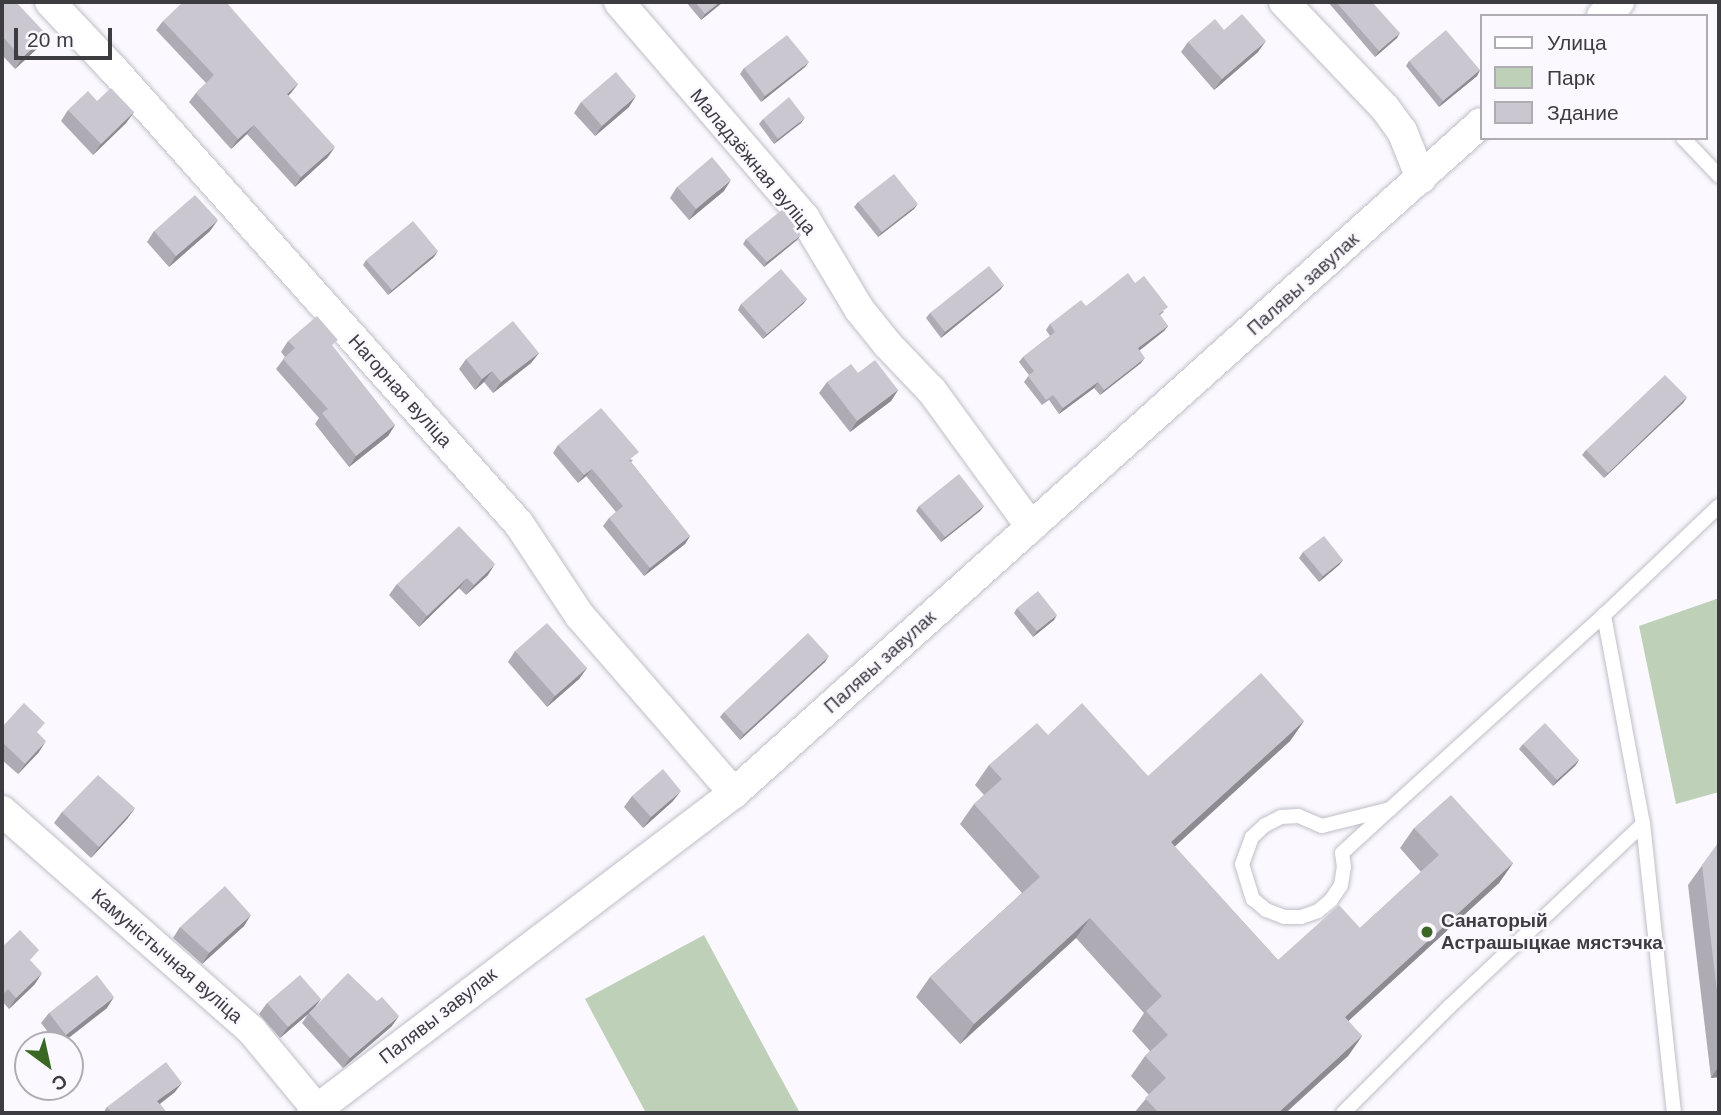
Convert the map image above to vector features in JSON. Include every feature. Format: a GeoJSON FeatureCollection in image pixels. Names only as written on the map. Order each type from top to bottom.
{"type":"FeatureCollection","features":[{"type":"Feature","properties":{"kind":"street","name":"Нагорная вуліца"},"geometry":{"type":"LineString","coordinates":[[50,2],[114,69],[519,524],[580,616],[734,793]]}},
{"type":"Feature","properties":{"kind":"street","name":"Маладзёжная вуліца"},"geometry":{"type":"LineString","coordinates":[[619,2],[804,217],[859,309],[888,345],[932,391],[1031,527]]}},
{"type":"Feature","properties":{"kind":"street"},"geometry":{"type":"LineString","coordinates":[[1284,2],[1385,107],[1402,131],[1421,177]]}},
{"type":"Feature","properties":{"kind":"street"},"geometry":{"type":"LineString","coordinates":[[1604,14],[1619,2]]}},
{"type":"Feature","properties":{"kind":"street","name":"Палявы завулак"},"geometry":{"type":"LineString","coordinates":[[317,1112],[734,793],[1480,125]]}},
{"type":"Feature","properties":{"kind":"street","name":"Камуністычная вуліца"},"geometry":{"type":"LineString","coordinates":[[2,811],[252,1031],[317,1112]]}},
{"type":"Feature","properties":{"kind":"lane"},"geometry":{"type":"LineString","coordinates":[[1685,140],[1719,176]]}},
{"type":"Feature","properties":{"kind":"lane"},"geometry":{"type":"LineString","coordinates":[[1390,809],[1322,827],[1298,816],[1281,817],[1265,825],[1252,837],[1241,864],[1253,898],[1266,910],[1284,916],[1301,917],[1318,911],[1331,900],[1341,885],[1344,867],[1342,853],[1604,615],[1719,506]]}},
{"type":"Feature","properties":{"kind":"lane"},"geometry":{"type":"LineString","coordinates":[[1604,615],[1643,824],[1674,1113]]}},
{"type":"Feature","properties":{"kind":"lane"},"geometry":{"type":"LineString","coordinates":[[1343,1113],[1450,1006],[1643,824]]}},
{"type":"Feature","properties":{"kind":"green space"},"geometry":{"type":"Polygon","coordinates":[[[1719,598],[1719,792],[1676,804],[1639,626],[1719,598]]]}},
{"type":"Feature","properties":{"kind":"green space"},"geometry":{"type":"Polygon","coordinates":[[[704,935],[800,1113],[646,1113],[585,999],[704,935]]]}},
{"type":"Feature","properties":{"kind":"building"},"geometry":{"type":"Polygon","coordinates":[[[2,2],[16,2],[47,35],[22,58],[2,36],[2,2]]]}},
{"type":"Feature","properties":{"kind":"building"},"geometry":{"type":"Polygon","coordinates":[[[183,2],[226,2],[298,84],[287,94],[335,147],[301,177],[254,125],[238,139],[196,93],[214,75],[163,21],[183,2]]]}},
{"type":"Feature","properties":{"kind":"building"},"geometry":{"type":"Polygon","coordinates":[[[695,2],[720,2],[705,14],[695,2]]]}},
{"type":"Feature","properties":{"kind":"building"},"geometry":{"type":"Polygon","coordinates":[[[1336,2],[1372,2],[1400,33],[1379,51],[1336,2]]]}},
{"type":"Feature","properties":{"kind":"building"},"geometry":{"type":"Polygon","coordinates":[[[1242,14],[1266,41],[1222,79],[1188,42],[1215,19],[1224,30],[1242,14]]]}},
{"type":"Feature","properties":{"kind":"building"},"geometry":{"type":"Polygon","coordinates":[[[1446,30],[1480,70],[1443,101],[1409,61],[1446,30]]]}},
{"type":"Feature","properties":{"kind":"building"},"geometry":{"type":"Polygon","coordinates":[[[787,35],[809,62],[765,96],[744,68],[787,35]]]}},
{"type":"Feature","properties":{"kind":"building"},"geometry":{"type":"Polygon","coordinates":[[[616,72],[636,96],[602,126],[581,102],[616,72]]]}},
{"type":"Feature","properties":{"kind":"building"},"geometry":{"type":"Polygon","coordinates":[[[111,88],[134,112],[101,144],[68,110],[88,91],[97,101],[111,88]]]}},
{"type":"Feature","properties":{"kind":"building"},"geometry":{"type":"Polygon","coordinates":[[[789,97],[805,118],[778,139],[763,119],[789,97]]]}},
{"type":"Feature","properties":{"kind":"building"},"geometry":{"type":"Polygon","coordinates":[[[712,157],[731,180],[696,209],[677,187],[712,157]]]}},
{"type":"Feature","properties":{"kind":"building"},"geometry":{"type":"Polygon","coordinates":[[[894,174],[918,204],[882,232],[858,202],[894,174]]]}},
{"type":"Feature","properties":{"kind":"building"},"geometry":{"type":"Polygon","coordinates":[[[195,195],[218,220],[176,256],[154,231],[195,195]]]}},
{"type":"Feature","properties":{"kind":"building"},"geometry":{"type":"Polygon","coordinates":[[[783,209],[801,235],[767,262],[746,239],[783,209]]]}},
{"type":"Feature","properties":{"kind":"building"},"geometry":{"type":"Polygon","coordinates":[[[413,221],[438,251],[392,290],[366,260],[413,221]]]}},
{"type":"Feature","properties":{"kind":"building"},"geometry":{"type":"Polygon","coordinates":[[[989,266],[1004,285],[945,332],[930,313],[989,266]]]}},
{"type":"Feature","properties":{"kind":"building"},"geometry":{"type":"Polygon","coordinates":[[[781,269],[807,299],[767,334],[741,304],[781,269]]]}},
{"type":"Feature","properties":{"kind":"building"},"geometry":{"type":"Polygon","coordinates":[[[1128,273],[1135,283],[1144,276],[1168,307],[1159,314],[1168,326],[1138,348],[1145,358],[1104,390],[1098,382],[1063,408],[1053,395],[1046,400],[1028,376],[1034,371],[1023,357],[1055,332],[1050,324],[1081,300],[1086,306],[1128,273]]]}},
{"type":"Feature","properties":{"kind":"building"},"geometry":{"type":"Polygon","coordinates":[[[317,316],[338,340],[332,345],[395,425],[356,456],[322,413],[328,409],[283,359],[295,348],[288,341],[317,316]]]}},
{"type":"Feature","properties":{"kind":"building"},"geometry":{"type":"Polygon","coordinates":[[[513,321],[539,353],[501,382],[492,371],[482,379],[466,359],[513,321]]]}},
{"type":"Feature","properties":{"kind":"building"},"geometry":{"type":"Polygon","coordinates":[[[875,360],[898,390],[857,421],[827,382],[851,364],[858,373],[875,360]]]}},
{"type":"Feature","properties":{"kind":"building"},"geometry":{"type":"Polygon","coordinates":[[[1665,375],[1687,397],[1608,473],[1586,450],[1665,375]]]}},
{"type":"Feature","properties":{"kind":"building"},"geometry":{"type":"Polygon","coordinates":[[[601,408],[639,452],[629,460],[690,536],[650,568],[609,518],[623,506],[592,469],[584,475],[558,445],[601,408]]]}},
{"type":"Feature","properties":{"kind":"building"},"geometry":{"type":"Polygon","coordinates":[[[959,474],[984,506],[945,537],[919,506],[959,474]]]}},
{"type":"Feature","properties":{"kind":"building"},"geometry":{"type":"Polygon","coordinates":[[[459,526],[495,564],[474,585],[467,578],[427,616],[397,584],[459,526]]]}},
{"type":"Feature","properties":{"kind":"building"},"geometry":{"type":"Polygon","coordinates":[[[1324,536],[1343,560],[1323,576],[1303,552],[1324,536]]]}},
{"type":"Feature","properties":{"kind":"building"},"geometry":{"type":"Polygon","coordinates":[[[1038,591],[1057,615],[1037,631],[1017,608],[1038,591]]]}},
{"type":"Feature","properties":{"kind":"building"},"geometry":{"type":"Polygon","coordinates":[[[547,623],[587,668],[555,696],[515,651],[547,623]]]}},
{"type":"Feature","properties":{"kind":"building"},"geometry":{"type":"Polygon","coordinates":[[[808,633],[829,656],[744,734],[724,712],[808,633]]]}},
{"type":"Feature","properties":{"kind":"building"},"geometry":{"type":"Polygon","coordinates":[[[1261,673],[1304,721],[1171,842],[1278,960],[1339,905],[1360,928],[1439,855],[1414,828],[1451,795],[1513,863],[1345,1017],[1362,1036],[1278,1113],[1159,1113],[1145,1098],[1166,1078],[1145,1056],[1168,1035],[1146,1011],[1162,996],[1090,918],[974,1024],[930,977],[1040,877],[974,804],[1002,779],[989,765],[1037,723],[1048,735],[1082,703],[1148,776],[1261,673]]]}},
{"type":"Feature","properties":{"kind":"building"},"geometry":{"type":"Polygon","coordinates":[[[24,703],[45,723],[37,732],[46,741],[25,764],[2,742],[2,727],[24,703]]]}},
{"type":"Feature","properties":{"kind":"building"},"geometry":{"type":"Polygon","coordinates":[[[1545,723],[1579,760],[1557,780],[1523,744],[1545,723]]]}},
{"type":"Feature","properties":{"kind":"building"},"geometry":{"type":"Polygon","coordinates":[[[663,769],[681,791],[651,817],[632,796],[663,769]]]}},
{"type":"Feature","properties":{"kind":"building"},"geometry":{"type":"Polygon","coordinates":[[[98,775],[135,808],[99,847],[62,812],[98,775]]]}},
{"type":"Feature","properties":{"kind":"building"},"geometry":{"type":"Polygon","coordinates":[[[1719,842],[1719,1008],[1702,865],[1719,842]]]}},
{"type":"Feature","properties":{"kind":"building"},"geometry":{"type":"Polygon","coordinates":[[[225,886],[251,915],[209,953],[180,927],[225,886]]]}},
{"type":"Feature","properties":{"kind":"building"},"geometry":{"type":"Polygon","coordinates":[[[20,930],[39,950],[30,960],[42,973],[16,998],[8,989],[2,995],[2,947],[20,930]]]}},
{"type":"Feature","properties":{"kind":"building"},"geometry":{"type":"Polygon","coordinates":[[[348,973],[377,1001],[382,997],[399,1016],[350,1058],[309,1013],[348,973]]]}},
{"type":"Feature","properties":{"kind":"building"},"geometry":{"type":"Polygon","coordinates":[[[97,975],[114,997],[71,1031],[63,1031],[49,1013],[97,975]]]}},
{"type":"Feature","properties":{"kind":"building"},"geometry":{"type":"Polygon","coordinates":[[[300,975],[321,999],[288,1027],[267,1003],[300,975]]]}},
{"type":"Feature","properties":{"kind":"building"},"geometry":{"type":"Polygon","coordinates":[[[166,1062],[182,1083],[157,1101],[167,1113],[112,1113],[107,1107],[166,1062]]]}},
{"type":"Feature","properties":{"kind":"place","name":"Санаторый Астрашыцкае мястэчка"},"geometry":{"type":"Point","coordinates":[1427,932]}}]}
